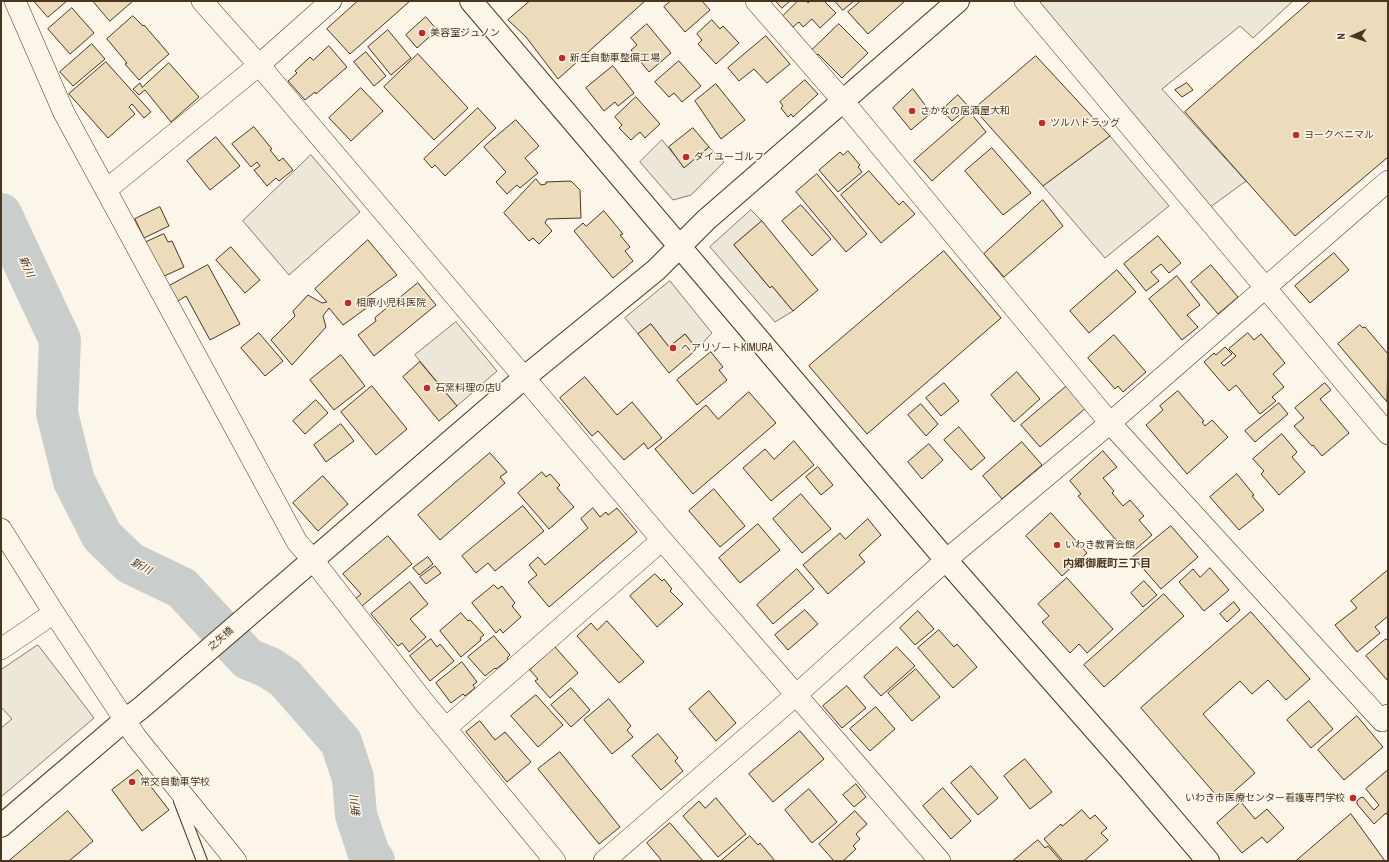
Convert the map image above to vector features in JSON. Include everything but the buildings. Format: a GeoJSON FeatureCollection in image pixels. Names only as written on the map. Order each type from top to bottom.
{"type":"FeatureCollection","features":[{"type":"Feature","properties":{"kind":"street"},"geometry":{"type":"LineString","coordinates":[[15,1],[64,113],[297,542],[307,564],[446,728],[555,861]]}},
{"type":"Feature","properties":{"kind":"street"},"geometry":{"type":"LineString","coordinates":[[202,1],[259,65],[662,540],[940,861]]}},
{"type":"Feature","properties":{"kind":"street"},"geometry":{"type":"LineString","coordinates":[[106,190],[259,65],[331,1]]}},
{"type":"Feature","properties":{"kind":"street"},"geometry":{"type":"LineString","coordinates":[[471,1],[946,560],[1123,761],[1208,861]]}},
{"type":"Feature","properties":{"kind":"street"},"geometry":{"type":"LineString","coordinates":[[756,1],[843,101],[1110,422],[1382,721],[1388,716]]}},
{"type":"Feature","properties":{"kind":"street","name":"之矢橋"},"geometry":{"type":"LineString","coordinates":[[1,826],[525,377],[656,270],[706,220],[958,1]]}},
{"type":"Feature","properties":{"kind":"street"},"geometry":{"type":"LineString","coordinates":[[1025,1],[1388,434]]}},
{"type":"Feature","properties":{"kind":"street"},"geometry":{"type":"LineString","coordinates":[[604,861],[796,695],[946,560],[1110,422],[1388,181]]}},
{"type":"Feature","properties":{"kind":"street"},"geometry":{"type":"LineString","coordinates":[[1,529],[54,613],[133,714],[136,737],[236,861]]}},
{"type":"Feature","properties":{"kind":"street"},"geometry":{"type":"LineString","coordinates":[[446,728],[662,540]]}},
{"type":"Feature","properties":{"kind":"street"},"geometry":{"type":"LineString","coordinates":[[1,649],[54,613]]}},
{"type":"Feature","properties":{"kind":"lane"},"geometry":{"type":"LineString","coordinates":[[171,780],[202,861]]}},
{"type":"Feature","properties":{"kind":"shaded area"},"geometry":{"type":"Polygon","coordinates":[[[1034,1],[1293,1],[1253,38],[1240,26],[1162,89],[1246,181],[1209,208],[1034,1]]]}},
{"type":"Feature","properties":{"kind":"shaded area"},"geometry":{"type":"Polygon","coordinates":[[[1110,136],[1169,206],[1105,258],[1043,186],[1110,136]]]}},
{"type":"Feature","properties":{"kind":"shaded area"},"geometry":{"type":"Polygon","coordinates":[[[662,140],[684,167],[709,147],[724,162],[691,195],[673,200],[640,162],[662,140]]]}},
{"type":"Feature","properties":{"kind":"shaded area"},"geometry":{"type":"Polygon","coordinates":[[[311,155],[360,212],[289,275],[243,221],[311,155]]]}},
{"type":"Feature","properties":{"kind":"shaded area"},"geometry":{"type":"Polygon","coordinates":[[[751,210],[762,221],[734,245],[770,288],[772,286],[793,311],[775,322],[710,247],[751,210]]]}},
{"type":"Feature","properties":{"kind":"shaded area"},"geometry":{"type":"Polygon","coordinates":[[[670,281],[712,333],[697,349],[685,334],[669,347],[651,324],[638,334],[625,318],[670,281]]]}},
{"type":"Feature","properties":{"kind":"shaded area"},"geometry":{"type":"Polygon","coordinates":[[[456,322],[497,371],[457,406],[415,355],[456,322]]]}},
{"type":"Feature","properties":{"kind":"shaded area"},"geometry":{"type":"Polygon","coordinates":[[[38,645],[94,718],[1,797],[1,728],[12,719],[1,707],[1,670],[38,645]]]}},
{"type":"Feature","properties":{"kind":"waterway","name":"新川"},"geometry":{"type":"LineString","coordinates":[[1,214],[60,340],[57,413],[74,481],[102,536],[130,563],[182,588],[248,659],[268,667],[285,678],[341,742],[353,778],[356,815],[369,854],[374,861]]}},
{"type":"Feature","properties":{"kind":"place","name":"美容室ジュノン"},"geometry":{"type":"Point","coordinates":[422,33]}},
{"type":"Feature","properties":{"kind":"place","name":"新生自動車整備工場"},"geometry":{"type":"Point","coordinates":[562,58]}},
{"type":"Feature","properties":{"kind":"place","name":"さかなの居酒屋大和"},"geometry":{"type":"Point","coordinates":[912,111]}},
{"type":"Feature","properties":{"kind":"place","name":"ツルハドラッグ"},"geometry":{"type":"Point","coordinates":[1042,123]}},
{"type":"Feature","properties":{"kind":"place","name":"ヨークベニマル"},"geometry":{"type":"Point","coordinates":[1296,135]}},
{"type":"Feature","properties":{"kind":"place","name":"ダイユーゴルフ"},"geometry":{"type":"Point","coordinates":[686,157]}},
{"type":"Feature","properties":{"kind":"place","name":"相原小児科医院"},"geometry":{"type":"Point","coordinates":[348,303]}},
{"type":"Feature","properties":{"kind":"place","name":"ヘアリゾートKIMURA"},"geometry":{"type":"Point","coordinates":[673,348]}},
{"type":"Feature","properties":{"kind":"place","name":"石窯料理の店U"},"geometry":{"type":"Point","coordinates":[427,388]}},
{"type":"Feature","properties":{"kind":"place","name":"いわき教育会館"},"geometry":{"type":"Point","coordinates":[1057,545]}},
{"type":"Feature","properties":{"kind":"place","name":"常交自動車学校"},"geometry":{"type":"Point","coordinates":[132,782]}},
{"type":"Feature","properties":{"kind":"place","name":"いわき市医療センター看護専門学校"},"geometry":{"type":"Point","coordinates":[1353,798]}},
{"type":"Feature","properties":{"kind":"district","name":"内郷御厩町三丁目"},"geometry":{"type":"Point","coordinates":[1107,564]}}]}
